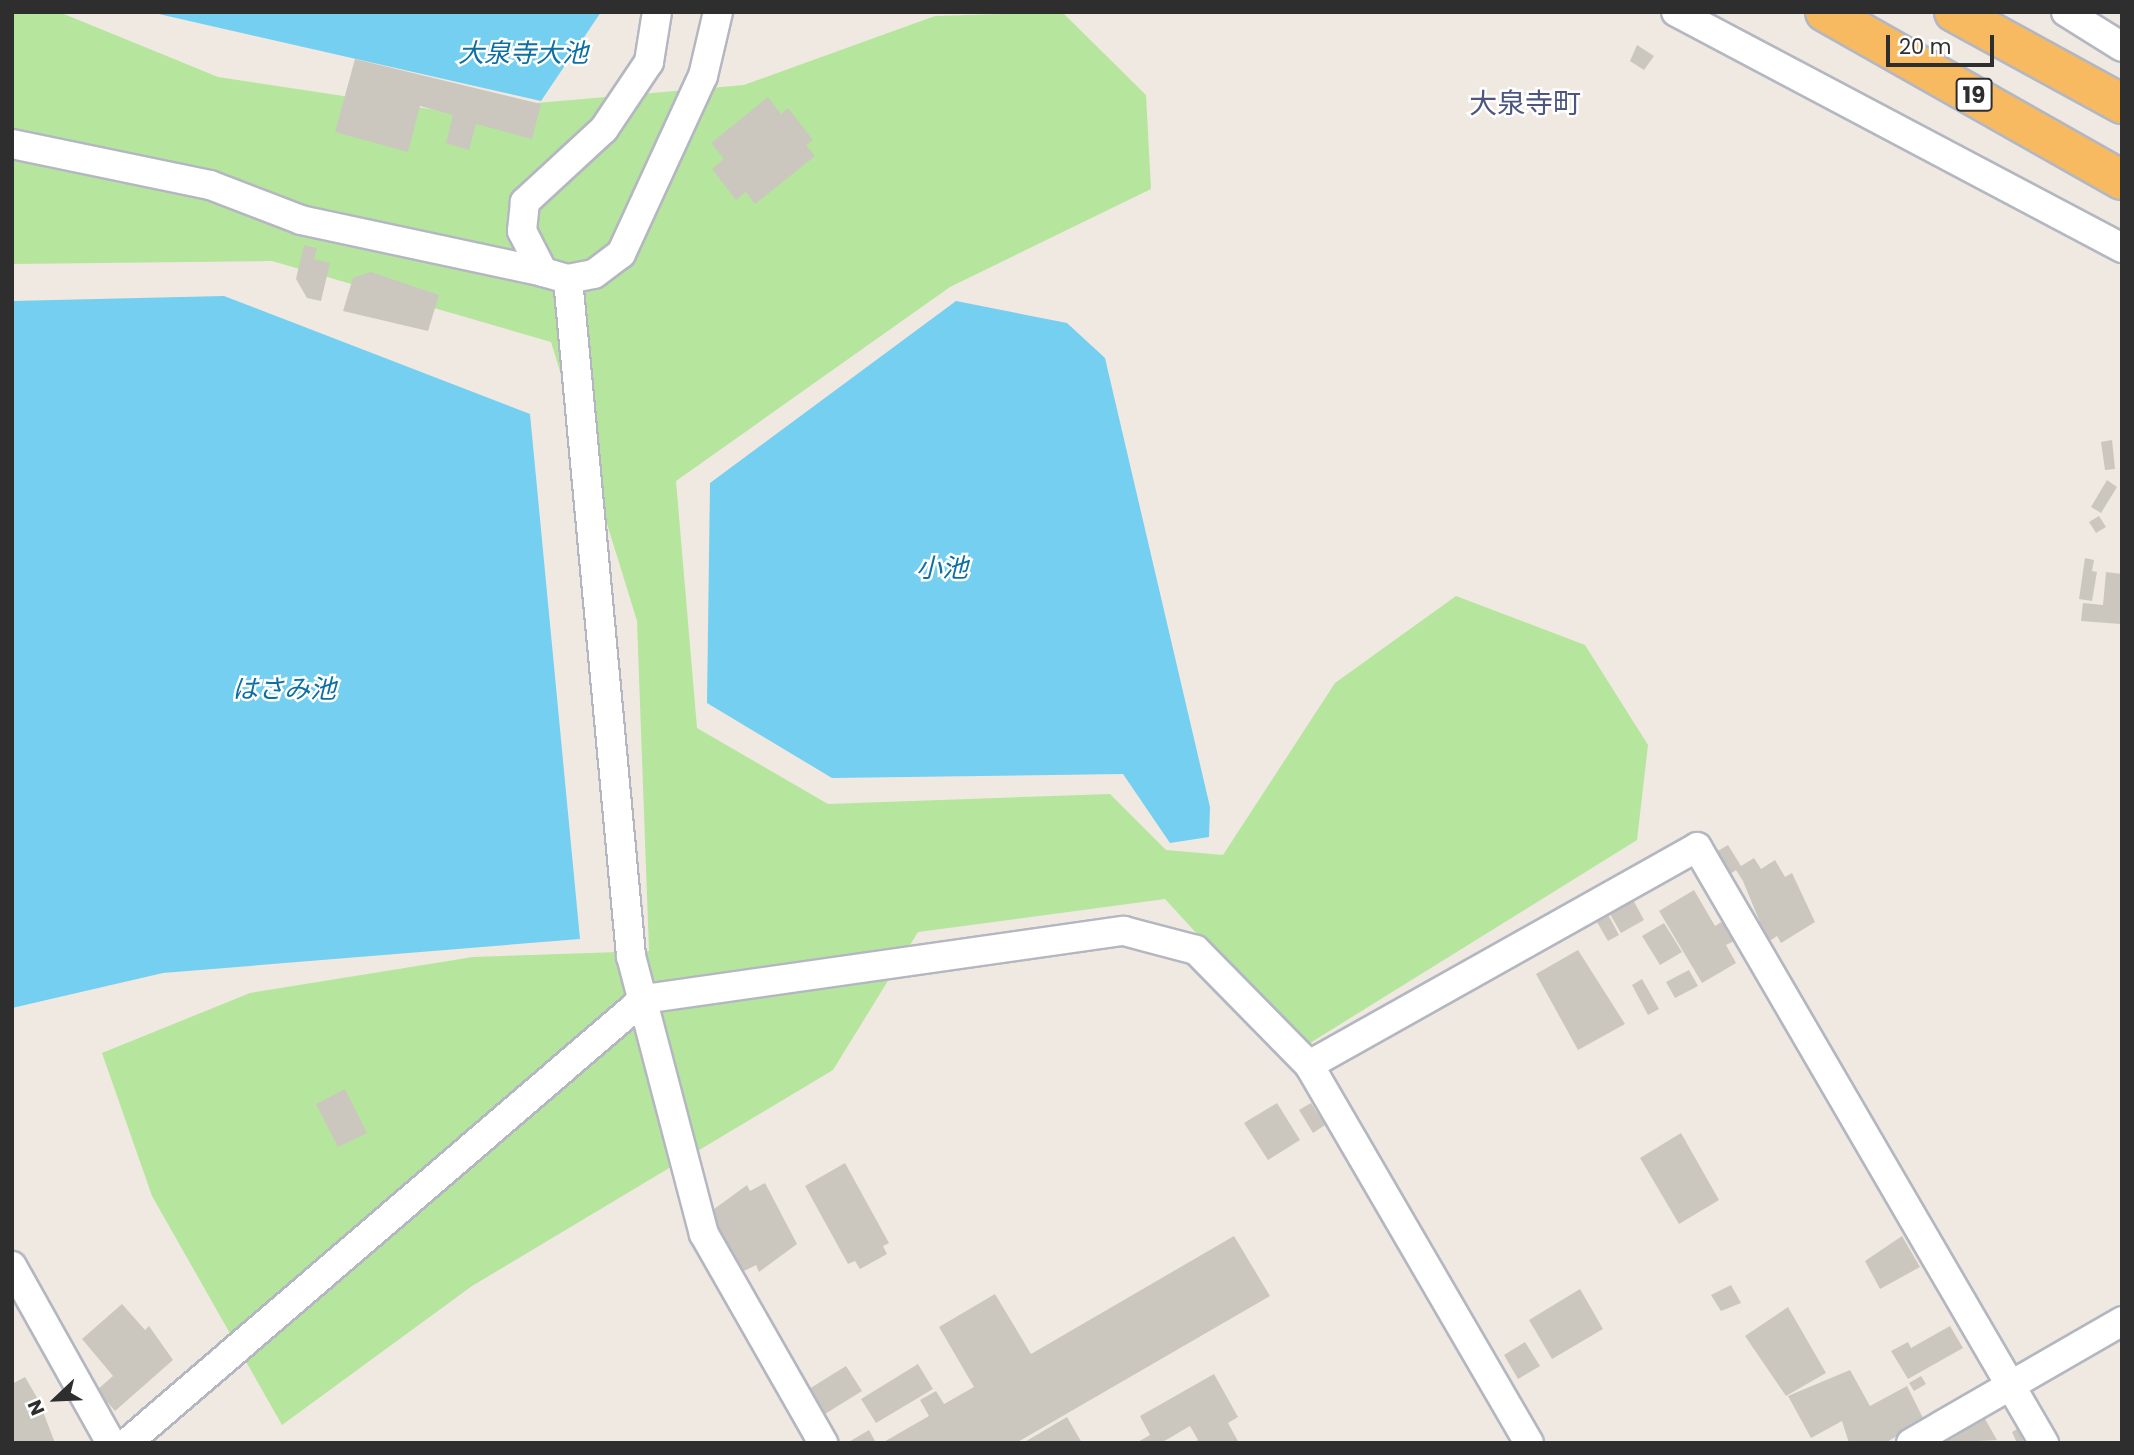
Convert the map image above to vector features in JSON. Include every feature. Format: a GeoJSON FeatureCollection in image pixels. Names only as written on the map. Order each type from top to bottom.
{"type":"FeatureCollection","features":[{"type":"Feature","properties":{"kind":"highway","name":"19"},"geometry":{"type":"LineString","coordinates":[[1825,12],[2122,180]]}},
{"type":"Feature","properties":{"kind":"highway","name":"19"},"geometry":{"type":"LineString","coordinates":[[1954,12],[2122,104]]}},
{"type":"Feature","properties":{"kind":"street"},"geometry":{"type":"LineString","coordinates":[[657,12],[649,62],[604,129],[525,202],[522,231],[556,276],[631,956],[704,1234],[823,1443]]}},
{"type":"Feature","properties":{"kind":"street"},"geometry":{"type":"LineString","coordinates":[[12,144],[210,185],[301,220],[556,276],[594,274],[621,254],[703,76],[718,12]]}},
{"type":"Feature","properties":{"kind":"street"},"geometry":{"type":"LineString","coordinates":[[1676,12],[2122,248]]}},
{"type":"Feature","properties":{"kind":"street"},"geometry":{"type":"LineString","coordinates":[[2066,12],[2122,47]]}},
{"type":"Feature","properties":{"kind":"street"},"geometry":{"type":"LineString","coordinates":[[1309,1065],[1697,847],[2044,1443]]}},
{"type":"Feature","properties":{"kind":"street"},"geometry":{"type":"LineString","coordinates":[[127,1443],[644,999],[1124,931],[1196,950],[1309,1065],[1529,1443]]}},
{"type":"Feature","properties":{"kind":"street"},"geometry":{"type":"LineString","coordinates":[[12,1266],[110,1443]]}},
{"type":"Feature","properties":{"kind":"street"},"geometry":{"type":"LineString","coordinates":[[1911,1443],[2122,1321]]}},
{"type":"Feature","properties":{"kind":"green space"},"geometry":{"type":"Polygon","coordinates":[[[12,12],[59,12],[218,77],[443,111],[744,85],[935,16],[1062,12],[1146,95],[1151,189],[950,287],[676,481],[697,728],[828,804],[1110,794],[1166,850],[1223,855],[1335,683],[1456,596],[1585,645],[1648,745],[1637,840],[1302,1048],[1165,899],[918,932],[833,1070],[472,1286],[282,1425],[152,1196],[102,1053],[250,993],[473,957],[649,951],[637,621],[551,342],[272,261],[12,264],[12,12]]]}},
{"type":"Feature","properties":{"kind":"water","name":"大泉寺大池"},"geometry":{"type":"Polygon","coordinates":[[[150,12],[601,12],[541,101],[150,12]]]}},
{"type":"Feature","properties":{"kind":"water","name":"はさみ池"},"geometry":{"type":"Polygon","coordinates":[[[224,296],[530,414],[580,939],[163,973],[12,1008],[12,301],[224,296]]]}},
{"type":"Feature","properties":{"kind":"water","name":"小池"},"geometry":{"type":"Polygon","coordinates":[[[956,301],[1067,323],[1105,358],[1210,807],[1209,837],[1170,843],[1123,774],[832,778],[707,703],[710,483],[956,301]]]}},
{"type":"Feature","properties":{"kind":"building"},"geometry":{"type":"Polygon","coordinates":[[[1637,45],[1654,56],[1644,70],[1630,61],[1637,45]]]}},
{"type":"Feature","properties":{"kind":"building"},"geometry":{"type":"Polygon","coordinates":[[[355,59],[541,104],[532,139],[476,124],[469,150],[446,143],[453,115],[420,106],[408,152],[335,132],[355,59]]]}},
{"type":"Feature","properties":{"kind":"building"},"geometry":{"type":"Polygon","coordinates":[[[768,97],[781,114],[788,108],[813,140],[806,145],[815,156],[755,204],[746,192],[736,200],[712,169],[724,159],[711,143],[768,97]]]}},
{"type":"Feature","properties":{"kind":"building"},"geometry":{"type":"Polygon","coordinates":[[[304,245],[317,248],[314,259],[330,263],[321,301],[307,298],[296,279],[304,245]]]}},
{"type":"Feature","properties":{"kind":"building"},"geometry":{"type":"Polygon","coordinates":[[[371,272],[439,295],[428,331],[343,311],[353,278],[371,272]]]}},
{"type":"Feature","properties":{"kind":"building"},"geometry":{"type":"Polygon","coordinates":[[[2112,440],[2115,469],[2105,470],[2101,442],[2112,440]]]}},
{"type":"Feature","properties":{"kind":"building"},"geometry":{"type":"Polygon","coordinates":[[[2107,480],[2117,487],[2101,513],[2091,507],[2107,480]]]}},
{"type":"Feature","properties":{"kind":"building"},"geometry":{"type":"Polygon","coordinates":[[[2099,516],[2106,527],[2096,533],[2089,522],[2099,516]]]}},
{"type":"Feature","properties":{"kind":"building"},"geometry":{"type":"Polygon","coordinates":[[[2085,558],[2094,560],[2092,571],[2097,572],[2092,601],[2079,599],[2085,558]]]}},
{"type":"Feature","properties":{"kind":"building"},"geometry":{"type":"Polygon","coordinates":[[[2106,572],[2122,574],[2120,624],[2081,621],[2083,603],[2103,605],[2106,572]]]}},
{"type":"Feature","properties":{"kind":"building"},"geometry":{"type":"Polygon","coordinates":[[[1728,845],[1741,866],[1754,858],[1761,869],[1775,860],[1785,877],[1792,873],[1815,922],[1781,943],[1777,936],[1768,942],[1743,881],[1736,870],[1729,875],[1714,853],[1728,845]]]}},
{"type":"Feature","properties":{"kind":"building"},"geometry":{"type":"Polygon","coordinates":[[[1694,890],[1715,926],[1723,921],[1734,941],[1726,945],[1736,963],[1702,983],[1659,911],[1694,890]]]}},
{"type":"Feature","properties":{"kind":"building"},"geometry":{"type":"Polygon","coordinates":[[[1631,896],[1644,920],[1621,933],[1607,909],[1631,896]]]}},
{"type":"Feature","properties":{"kind":"building"},"geometry":{"type":"Polygon","coordinates":[[[1606,911],[1619,935],[1608,941],[1594,917],[1606,911]]]}},
{"type":"Feature","properties":{"kind":"building"},"geometry":{"type":"Polygon","coordinates":[[[1664,923],[1682,952],[1660,965],[1642,936],[1664,923]]]}},
{"type":"Feature","properties":{"kind":"building"},"geometry":{"type":"Polygon","coordinates":[[[1578,950],[1625,1024],[1578,1050],[1536,974],[1578,950]]]}},
{"type":"Feature","properties":{"kind":"building"},"geometry":{"type":"Polygon","coordinates":[[[1689,970],[1698,986],[1675,998],[1666,982],[1689,970]]]}},
{"type":"Feature","properties":{"kind":"building"},"geometry":{"type":"Polygon","coordinates":[[[1642,979],[1659,1009],[1648,1015],[1632,985],[1642,979]]]}},
{"type":"Feature","properties":{"kind":"building"},"geometry":{"type":"Polygon","coordinates":[[[345,1089],[367,1133],[338,1147],[316,1104],[345,1089]]]}},
{"type":"Feature","properties":{"kind":"building"},"geometry":{"type":"Polygon","coordinates":[[[1277,1103],[1300,1140],[1268,1160],[1244,1123],[1277,1103]]]}},
{"type":"Feature","properties":{"kind":"building"},"geometry":{"type":"Polygon","coordinates":[[[1311,1103],[1325,1125],[1313,1133],[1299,1110],[1311,1103]]]}},
{"type":"Feature","properties":{"kind":"building"},"geometry":{"type":"Polygon","coordinates":[[[1681,1133],[1719,1200],[1679,1224],[1640,1158],[1681,1133]]]}},
{"type":"Feature","properties":{"kind":"building"},"geometry":{"type":"Polygon","coordinates":[[[845,1163],[889,1243],[883,1246],[887,1254],[860,1269],[855,1261],[848,1264],[805,1186],[845,1163]]]}},
{"type":"Feature","properties":{"kind":"building"},"geometry":{"type":"Polygon","coordinates":[[[765,1183],[797,1244],[759,1272],[756,1265],[742,1272],[710,1212],[747,1185],[750,1191],[765,1183]]]}},
{"type":"Feature","properties":{"kind":"building"},"geometry":{"type":"Polygon","coordinates":[[[1234,1236],[1270,1296],[1016,1443],[882,1443],[929,1416],[920,1400],[936,1391],[944,1404],[974,1387],[939,1327],[995,1294],[1031,1354],[1234,1236]]]}},
{"type":"Feature","properties":{"kind":"building"},"geometry":{"type":"Polygon","coordinates":[[[1902,1236],[1920,1267],[1880,1289],[1865,1261],[1902,1236]]]}},
{"type":"Feature","properties":{"kind":"building"},"geometry":{"type":"Polygon","coordinates":[[[1731,1285],[1741,1303],[1721,1311],[1711,1295],[1731,1285]]]}},
{"type":"Feature","properties":{"kind":"building"},"geometry":{"type":"Polygon","coordinates":[[[1580,1289],[1603,1329],[1552,1359],[1529,1320],[1580,1289]]]}},
{"type":"Feature","properties":{"kind":"building"},"geometry":{"type":"Polygon","coordinates":[[[122,1304],[145,1330],[149,1326],[173,1360],[115,1411],[97,1390],[113,1376],[82,1339],[122,1304]]]}},
{"type":"Feature","properties":{"kind":"building"},"geometry":{"type":"Polygon","coordinates":[[[1788,1307],[1826,1373],[1786,1396],[1745,1336],[1788,1307]]]}},
{"type":"Feature","properties":{"kind":"building"},"geometry":{"type":"Polygon","coordinates":[[[1950,1326],[1963,1348],[1908,1379],[1891,1351],[1908,1342],[1911,1348],[1950,1326]]]}},
{"type":"Feature","properties":{"kind":"building"},"geometry":{"type":"Polygon","coordinates":[[[1525,1342],[1540,1366],[1518,1379],[1504,1355],[1525,1342]]]}},
{"type":"Feature","properties":{"kind":"building"},"geometry":{"type":"Polygon","coordinates":[[[918,1364],[933,1389],[876,1423],[861,1399],[918,1364]]]}},
{"type":"Feature","properties":{"kind":"building"},"geometry":{"type":"Polygon","coordinates":[[[846,1366],[862,1391],[825,1414],[809,1389],[846,1366]]]}},
{"type":"Feature","properties":{"kind":"building"},"geometry":{"type":"Polygon","coordinates":[[[1850,1370],[1870,1406],[1907,1386],[1924,1420],[1885,1443],[1849,1443],[1842,1421],[1811,1438],[1788,1396],[1850,1370]]]}},
{"type":"Feature","properties":{"kind":"building"},"geometry":{"type":"Polygon","coordinates":[[[1214,1374],[1238,1417],[1228,1423],[1239,1443],[1193,1443],[1198,1440],[1190,1426],[1161,1443],[1136,1443],[1150,1435],[1140,1416],[1214,1374]]]}},
{"type":"Feature","properties":{"kind":"building"},"geometry":{"type":"Polygon","coordinates":[[[1921,1376],[1926,1384],[1914,1391],[1909,1383],[1921,1376]]]}},
{"type":"Feature","properties":{"kind":"building"},"geometry":{"type":"Polygon","coordinates":[[[25,1377],[39,1401],[55,1443],[12,1443],[12,1384],[25,1377]]]}},
{"type":"Feature","properties":{"kind":"building"},"geometry":{"type":"Polygon","coordinates":[[[1067,1417],[1082,1443],[1023,1443],[1067,1417]]]}},
{"type":"Feature","properties":{"kind":"building"},"geometry":{"type":"Polygon","coordinates":[[[1985,1419],[1997,1440],[1944,1443],[1985,1419]]]}},
{"type":"Feature","properties":{"kind":"building"},"geometry":{"type":"Polygon","coordinates":[[[2021,1427],[2028,1438],[2017,1443],[2012,1432],[2021,1427]]]}},
{"type":"Feature","properties":{"kind":"building"},"geometry":{"type":"Polygon","coordinates":[[[869,1430],[876,1443],[847,1443],[869,1430]]]}},
{"type":"Feature","properties":{"kind":"district","name":"大泉寺町"},"geometry":{"type":"Point","coordinates":[1525,104]}}]}
